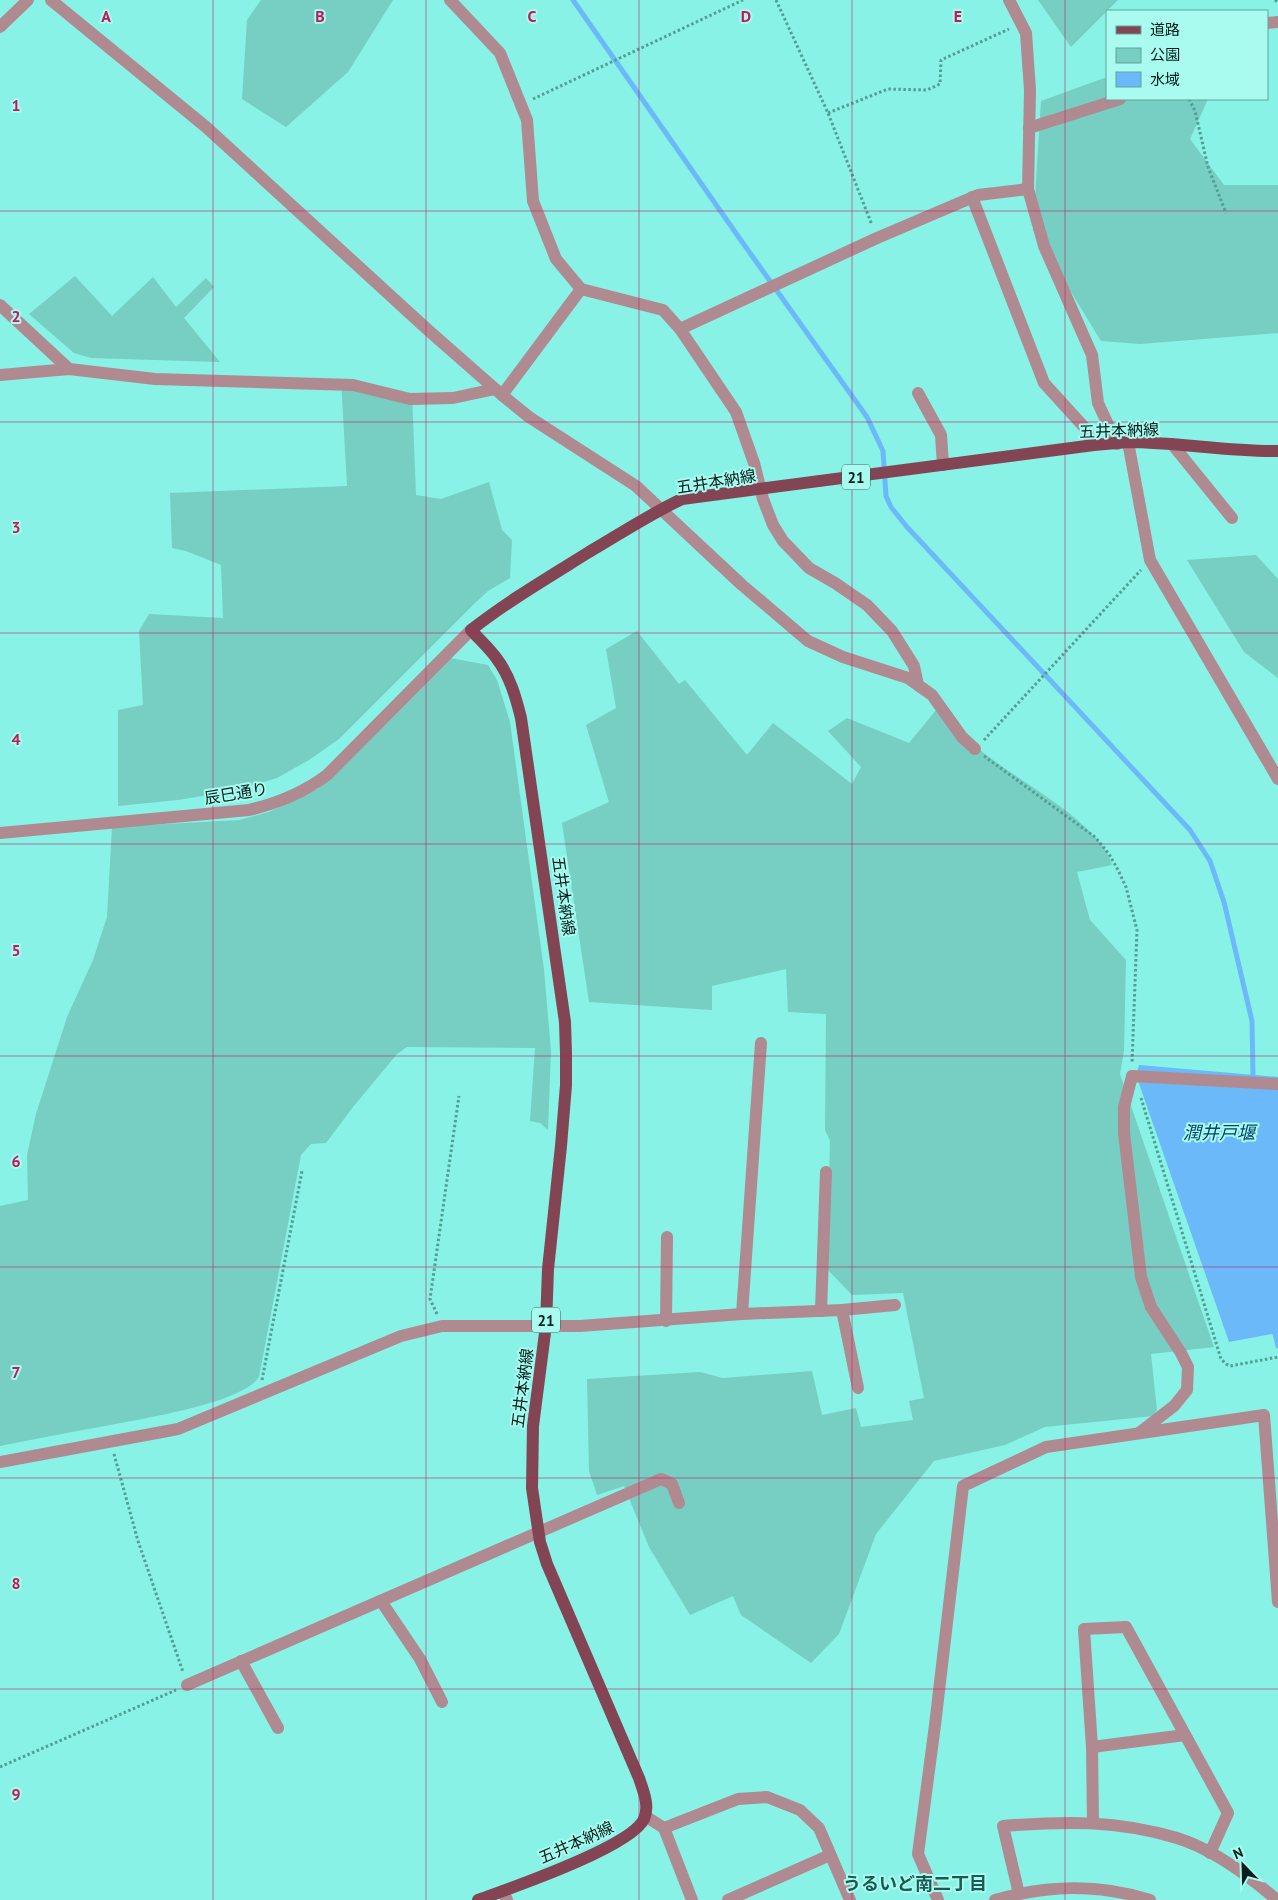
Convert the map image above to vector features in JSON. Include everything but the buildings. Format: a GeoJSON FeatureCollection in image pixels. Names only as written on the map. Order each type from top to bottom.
{"type":"FeatureCollection","features":[{"type":"Feature","properties":{"kind":"main road","name":"五井本納線"},"geometry":{"type":"LineString","coordinates":[[478,1900],[505,1895],[606,1849],[631,1834],[640,1826],[646,1816],[646,1798],[547,1564],[539,1532],[532,1488],[531,1457],[546,1326],[548,1269],[566,1085],[565,1022],[521,718],[508,677],[498,660],[471,630],[509,601],[660,510],[682,500],[1094,445],[1122,443],[1172,444],[1245,452],[1278,451]]}},
{"type":"Feature","properties":{"kind":"street"},"geometry":{"type":"LineString","coordinates":[[0,27],[28,0]]}},
{"type":"Feature","properties":{"kind":"street"},"geometry":{"type":"LineString","coordinates":[[51,0],[206,127],[498,392],[529,417],[636,486],[742,585],[808,641],[843,657],[908,678],[932,695],[962,737],[976,750]]}},
{"type":"Feature","properties":{"kind":"street"},"geometry":{"type":"LineString","coordinates":[[450,0],[500,54],[521,105],[527,120],[534,201],[556,259],[581,289],[663,310],[680,329],[736,412],[754,463],[760,490],[773,524],[783,542],[808,568],[835,583],[866,605],[892,632],[914,666],[918,685]]}},
{"type":"Feature","properties":{"kind":"street"},"geometry":{"type":"LineString","coordinates":[[1009,0],[1026,33],[1030,90],[1028,189],[1044,246],[1092,355],[1098,404],[1122,443],[1150,560],[1278,779]]}},
{"type":"Feature","properties":{"kind":"street"},"geometry":{"type":"LineString","coordinates":[[1029,128],[1117,100]]}},
{"type":"Feature","properties":{"kind":"street"},"geometry":{"type":"LineString","coordinates":[[680,329],[877,238],[978,195],[1028,189]]}},
{"type":"Feature","properties":{"kind":"street"},"geometry":{"type":"LineString","coordinates":[[972,198],[1044,383],[1085,428],[1094,445]]}},
{"type":"Feature","properties":{"kind":"street"},"geometry":{"type":"LineString","coordinates":[[0,375],[69,370],[155,379],[353,385],[410,399],[453,398],[498,392],[581,289]]}},
{"type":"Feature","properties":{"kind":"street"},"geometry":{"type":"LineString","coordinates":[[0,305],[3,310],[69,370]]}},
{"type":"Feature","properties":{"kind":"street"},"geometry":{"type":"LineString","coordinates":[[918,392],[941,436],[943,465]]}},
{"type":"Feature","properties":{"kind":"street"},"geometry":{"type":"LineString","coordinates":[[1172,444],[1232,518]]}},
{"type":"Feature","properties":{"kind":"street","name":"辰巳通り"},"geometry":{"type":"LineString","coordinates":[[0,833],[249,810],[292,797],[327,775],[471,630]]}},
{"type":"Feature","properties":{"kind":"street"},"geometry":{"type":"LineString","coordinates":[[742,1314],[761,1043]]}},
{"type":"Feature","properties":{"kind":"street"},"geometry":{"type":"LineString","coordinates":[[1139,1433],[1174,1406],[1187,1390],[1188,1367],[1152,1308],[1141,1277],[1124,1133],[1124,1107],[1132,1076],[1278,1084]]}},
{"type":"Feature","properties":{"kind":"street"},"geometry":{"type":"LineString","coordinates":[[821,1311],[826,1172]]}},
{"type":"Feature","properties":{"kind":"street"},"geometry":{"type":"LineString","coordinates":[[666,1321],[667,1237]]}},
{"type":"Feature","properties":{"kind":"street"},"geometry":{"type":"LineString","coordinates":[[0,1462],[178,1429],[401,1336],[442,1326],[580,1326],[895,1305]]}},
{"type":"Feature","properties":{"kind":"street"},"geometry":{"type":"LineString","coordinates":[[842,1310],[858,1388]]}},
{"type":"Feature","properties":{"kind":"street"},"geometry":{"type":"LineString","coordinates":[[938,1900],[918,1854],[963,1486],[1046,1447],[1264,1415],[1278,1602]]}},
{"type":"Feature","properties":{"kind":"street"},"geometry":{"type":"LineString","coordinates":[[187,1685],[661,1480],[672,1484],[679,1503]]}},
{"type":"Feature","properties":{"kind":"street"},"geometry":{"type":"LineString","coordinates":[[381,1601],[420,1659],[442,1702]]}},
{"type":"Feature","properties":{"kind":"street"},"geometry":{"type":"LineString","coordinates":[[1093,1822],[1092,1747],[1084,1629],[1126,1626],[1228,1813],[1210,1853]]}},
{"type":"Feature","properties":{"kind":"street"},"geometry":{"type":"LineString","coordinates":[[241,1661],[278,1728]]}},
{"type":"Feature","properties":{"kind":"street"},"geometry":{"type":"LineString","coordinates":[[1092,1747],[1186,1735]]}},
{"type":"Feature","properties":{"kind":"street"},"geometry":{"type":"LineString","coordinates":[[664,1828],[738,1799],[767,1797],[800,1810],[819,1828],[850,1900]]}},
{"type":"Feature","properties":{"kind":"street"},"geometry":{"type":"LineString","coordinates":[[646,1816],[664,1828],[692,1900]]}},
{"type":"Feature","properties":{"kind":"street"},"geometry":{"type":"LineString","coordinates":[[1020,1894],[1004,1826],[1093,1822],[1137,1829],[1178,1839],[1210,1853],[1251,1878],[1277,1900]]}},
{"type":"Feature","properties":{"kind":"street"},"geometry":{"type":"LineString","coordinates":[[728,1900],[830,1855]]}},
{"type":"Feature","properties":{"kind":"street"},"geometry":{"type":"LineString","coordinates":[[995,1900],[1047,1889],[1085,1887],[1121,1892],[1150,1900]]}},
{"type":"Feature","properties":{"kind":"path"},"geometry":{"type":"LineString","coordinates":[[521,105],[743,0]]}},
{"type":"Feature","properties":{"kind":"path"},"geometry":{"type":"LineString","coordinates":[[776,0],[828,113],[877,238]]}},
{"type":"Feature","properties":{"kind":"path"},"geometry":{"type":"LineString","coordinates":[[828,113],[888,89],[927,90],[940,84],[941,60],[1021,24]]}},
{"type":"Feature","properties":{"kind":"path"},"geometry":{"type":"LineString","coordinates":[[1190,100],[1195,111],[1208,167],[1226,213]]}},
{"type":"Feature","properties":{"kind":"path"},"geometry":{"type":"LineString","coordinates":[[1132,1076],[1137,930],[1126,886],[1109,854],[1095,837],[976,750],[1150,560]]}},
{"type":"Feature","properties":{"kind":"path"},"geometry":{"type":"LineString","coordinates":[[442,1326],[430,1299],[460,1096]]}},
{"type":"Feature","properties":{"kind":"path"},"geometry":{"type":"LineString","coordinates":[[1140,1097],[1221,1359],[1230,1366],[1278,1357]]}},
{"type":"Feature","properties":{"kind":"path"},"geometry":{"type":"LineString","coordinates":[[259,1395],[302,1171]]}},
{"type":"Feature","properties":{"kind":"path"},"geometry":{"type":"LineString","coordinates":[[0,1767],[187,1685],[138,1540],[110,1441]]}},
{"type":"Feature","properties":{"kind":"green space"},"geometry":{"type":"Polygon","coordinates":[[[261,0],[393,0],[348,72],[286,127],[242,99],[247,20],[261,0]]]}},
{"type":"Feature","properties":{"kind":"green space"},"geometry":{"type":"Polygon","coordinates":[[[1038,0],[1118,0],[1106,10],[1071,47],[1038,0]]]}},
{"type":"Feature","properties":{"kind":"green space"},"geometry":{"type":"Polygon","coordinates":[[[1106,77],[1106,100],[1208,100],[1190,139],[1224,185],[1278,185],[1278,333],[1140,344],[1101,341],[1033,230],[1041,101],[1106,77]]]}},
{"type":"Feature","properties":{"kind":"green space"},"geometry":{"type":"Polygon","coordinates":[[[75,276],[112,316],[153,277],[176,307],[206,278],[214,287],[184,318],[220,362],[91,358],[74,353],[29,314],[75,276]]]}},
{"type":"Feature","properties":{"kind":"green space"},"geometry":{"type":"Polygon","coordinates":[[[341,379],[412,394],[416,495],[441,499],[489,482],[502,530],[512,540],[510,578],[488,591],[339,739],[309,760],[277,778],[232,791],[178,800],[118,806],[118,710],[143,705],[139,631],[149,614],[223,618],[221,565],[186,551],[172,548],[170,493],[347,486],[341,379]]]}},
{"type":"Feature","properties":{"kind":"green space"},"geometry":{"type":"Polygon","coordinates":[[[1256,555],[1278,579],[1278,678],[1244,652],[1187,560],[1256,555]]]}},
{"type":"Feature","properties":{"kind":"green space"},"geometry":{"type":"Polygon","coordinates":[[[637,631],[679,684],[685,680],[747,755],[773,723],[852,784],[861,767],[828,731],[847,718],[909,743],[941,704],[970,742],[1077,819],[1104,848],[1112,865],[1077,872],[1090,920],[1126,960],[1124,1051],[1120,1074],[1214,1347],[1151,1354],[1157,1410],[1153,1416],[1045,1427],[1005,1445],[934,1461],[876,1534],[839,1634],[811,1663],[741,1615],[733,1596],[690,1615],[649,1547],[624,1486],[597,1495],[589,1471],[587,1379],[700,1372],[723,1378],[812,1371],[822,1415],[856,1408],[861,1427],[913,1420],[909,1401],[924,1398],[903,1293],[852,1295],[827,1269],[830,1141],[825,1130],[826,1014],[788,1012],[786,969],[712,986],[712,1010],[589,1002],[562,823],[609,802],[586,725],[616,708],[606,649],[637,631]]]}},
{"type":"Feature","properties":{"kind":"green space"},"geometry":{"type":"Polygon","coordinates":[[[450,658],[488,665],[497,680],[510,722],[544,970],[551,1051],[548,1130],[540,1123],[530,1121],[535,1048],[407,1047],[397,1054],[326,1143],[311,1144],[301,1155],[259,1377],[249,1387],[211,1403],[188,1409],[0,1446],[0,1206],[28,1200],[27,1155],[36,1114],[67,1017],[93,960],[107,917],[112,827],[239,820],[269,812],[318,789],[450,658]]]}},
{"type":"Feature","properties":{"kind":"water","name":"潤井戸堰"},"geometry":{"type":"Polygon","coordinates":[[[1139,1065],[1278,1077],[1278,1333],[1229,1342],[1136,1075],[1139,1065]]]}},
{"type":"Feature","properties":{"kind":"waterway"},"geometry":{"type":"LineString","coordinates":[[573,0],[867,417],[883,451],[886,496],[891,507],[907,527],[1190,830],[1210,861],[1224,902],[1252,1021],[1253,1075]]}},
{"type":"Feature","properties":{"kind":"waterway"},"geometry":{"type":"LineString","coordinates":[[1275,1333],[1278,1346]]}},
{"type":"Feature","properties":{"kind":"district","name":"うるいど南二丁目"},"geometry":{"type":"Point","coordinates":[915,1883]}}]}
